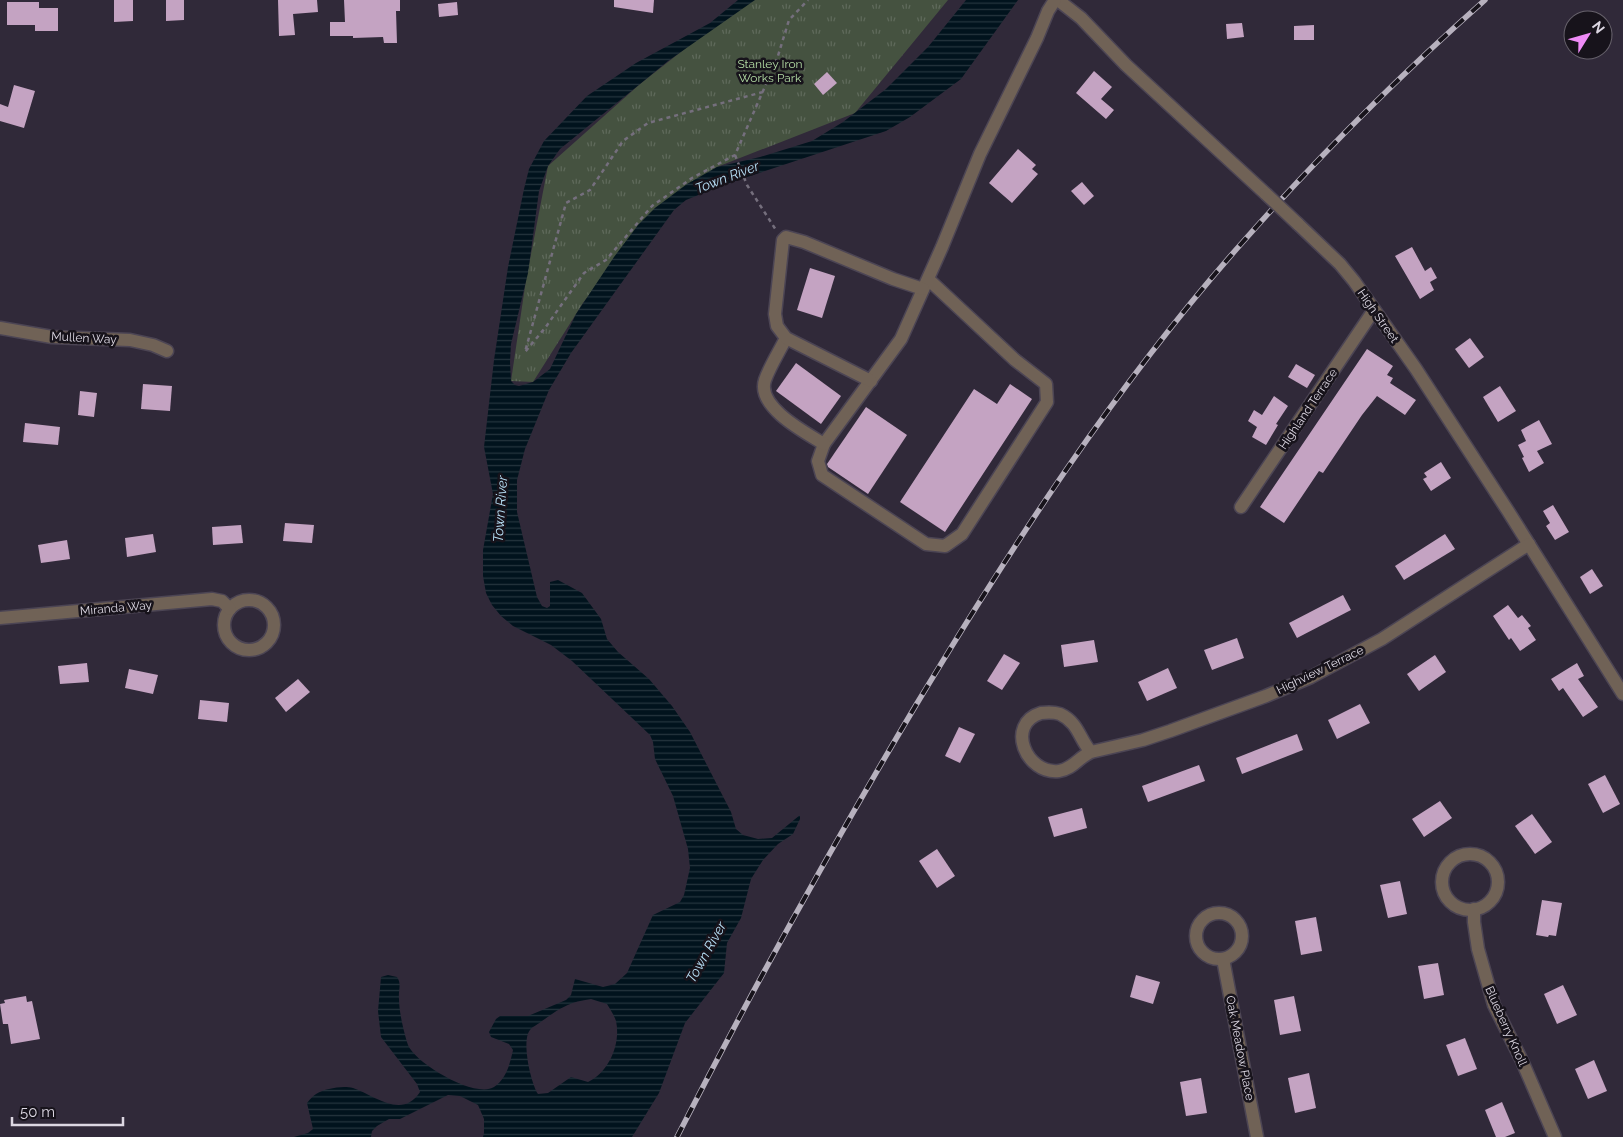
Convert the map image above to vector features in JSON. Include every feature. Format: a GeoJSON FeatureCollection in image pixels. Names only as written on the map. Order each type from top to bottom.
{"type":"FeatureCollection","features":[{"type":"Feature","properties":{"kind":"street","name":"High Street"},"geometry":{"type":"LineString","coordinates":[[1056,0],[1081,18],[1126,65],[1298,224],[1354,280],[1436,400],[1623,694]]}},
{"type":"Feature","properties":{"kind":"street"},"geometry":{"type":"LineString","coordinates":[[871,381],[786,338],[777,326],[775,314],[783,240],[786,238],[804,242],[893,279],[925,284],[1046,384],[1047,402],[962,534],[946,546],[926,544],[822,475],[818,461],[824,444],[871,381],[901,339],[925,284],[980,154],[1037,38],[1048,11],[1056,0]]}},
{"type":"Feature","properties":{"kind":"street","name":"Highland Terrace"},"geometry":{"type":"LineString","coordinates":[[1241,507],[1374,310]]}},
{"type":"Feature","properties":{"kind":"street","name":"Mullen Way"},"geometry":{"type":"LineString","coordinates":[[0,328],[52,337],[130,340],[153,345],[167,351]]}},
{"type":"Feature","properties":{"kind":"street"},"geometry":{"type":"LineString","coordinates":[[786,338],[764,382],[769,403],[784,419],[824,444]]}},
{"type":"Feature","properties":{"kind":"street","name":"Highview Terrace"},"geometry":{"type":"LineString","coordinates":[[1091,752],[1076,727],[1062,715],[1054,712],[1037,715],[1030,719],[1023,730],[1022,736],[1028,757],[1043,768],[1051,771],[1070,768],[1091,752],[1170,732],[1311,678],[1382,639],[1529,544]]}},
{"type":"Feature","properties":{"kind":"street","name":"Miranda Way"},"geometry":{"type":"LineString","coordinates":[[0,618],[212,599],[222,602],[230,609]]}},
{"type":"Feature","properties":{"kind":"street"},"geometry":{"type":"LineString","coordinates":[[245,600],[262,603],[273,616],[273,634],[262,647],[254,650],[236,647],[226,634],[224,625],[230,609],[236,603],[245,600]]}},
{"type":"Feature","properties":{"kind":"street"},"geometry":{"type":"LineString","coordinates":[[1472,854],[1484,858],[1495,869],[1498,878],[1498,886],[1493,898],[1487,904],[1474,910],[1460,908],[1452,903],[1445,894],[1442,883],[1443,875],[1450,863],[1456,858],[1472,854]]}},
{"type":"Feature","properties":{"kind":"street","name":"Blueberry Knoll"},"geometry":{"type":"LineString","coordinates":[[1474,910],[1478,949],[1494,1004],[1526,1069],[1555,1137]]}},
{"type":"Feature","properties":{"kind":"street","name":"Oak Meadow Place"},"geometry":{"type":"LineString","coordinates":[[1223,959],[1257,1137]]}},
{"type":"Feature","properties":{"kind":"path"},"geometry":{"type":"LineString","coordinates":[[763,92],[648,123],[623,141],[590,190],[566,203],[525,352],[545,328],[584,273],[606,260],[652,206],[692,178],[735,155],[763,92],[777,59],[789,20],[808,0]]}},
{"type":"Feature","properties":{"kind":"path"},"geometry":{"type":"LineString","coordinates":[[735,155],[747,185],[783,240]]}},
{"type":"Feature","properties":{"kind":"green space","name":"Stanley Iron Works Park"},"geometry":{"type":"Polygon","coordinates":[[[747,0],[948,0],[855,113],[717,167],[655,208],[583,303],[533,382],[511,381],[526,280],[548,166],[640,84],[747,0]]]}},
{"type":"Feature","properties":{"kind":"water","name":"Town River"},"geometry":{"type":"Polygon","coordinates":[[[738,0],[755,0],[668,61],[560,149],[548,166],[539,191],[528,273],[511,344],[511,381],[515,385],[519,386],[533,382],[550,369],[576,314],[614,257],[638,225],[655,208],[687,184],[717,167],[760,157],[812,141],[843,122],[886,89],[928,47],[966,0],[1018,0],[961,79],[910,117],[886,131],[726,184],[686,200],[674,210],[571,353],[549,390],[525,449],[517,480],[517,512],[537,597],[542,606],[547,608],[550,606],[550,582],[558,580],[582,593],[601,619],[607,639],[618,652],[649,679],[672,706],[690,732],[731,812],[736,829],[743,835],[758,839],[772,838],[800,815],[800,819],[793,834],[778,844],[763,860],[751,879],[741,918],[727,943],[724,973],[685,1023],[659,1093],[632,1137],[483,1137],[484,1119],[478,1105],[460,1096],[448,1095],[400,1119],[389,1119],[372,1131],[371,1137],[294,1137],[308,1133],[313,1129],[307,1103],[322,1091],[338,1087],[350,1087],[379,1100],[396,1105],[405,1104],[413,1100],[420,1092],[417,1084],[381,1037],[378,1011],[381,977],[388,975],[397,977],[400,985],[399,1004],[408,1045],[422,1061],[460,1084],[485,1089],[494,1087],[502,1080],[509,1066],[513,1050],[509,1044],[491,1037],[489,1032],[496,1019],[500,1016],[528,1016],[566,1000],[571,995],[575,979],[603,987],[615,984],[627,973],[653,915],[680,902],[684,895],[690,868],[688,849],[673,796],[655,759],[653,742],[650,735],[572,661],[551,645],[513,626],[501,616],[492,605],[486,593],[483,576],[483,550],[493,494],[484,447],[494,360],[508,267],[529,169],[544,141],[587,96],[636,63],[710,23],[738,0]],[[591,999],[565,1006],[530,1030],[527,1035],[527,1052],[530,1072],[538,1094],[548,1093],[571,1077],[588,1082],[602,1071],[612,1056],[617,1039],[616,1021],[607,1004],[591,999]]]}},
{"type":"Feature","properties":{"kind":"building"},"geometry":{"type":"Polygon","coordinates":[[[114,0],[133,0],[133,21],[114,22],[114,0]]]}},
{"type":"Feature","properties":{"kind":"building"},"geometry":{"type":"Polygon","coordinates":[[[166,0],[184,0],[184,20],[166,21],[166,0]]]}},
{"type":"Feature","properties":{"kind":"building"},"geometry":{"type":"Polygon","coordinates":[[[278,0],[317,0],[318,12],[293,14],[295,35],[279,36],[278,0]]]}},
{"type":"Feature","properties":{"kind":"building"},"geometry":{"type":"Polygon","coordinates":[[[344,0],[400,0],[400,11],[396,11],[397,43],[384,43],[383,37],[353,38],[353,36],[330,36],[330,22],[345,22],[344,0]]]}},
{"type":"Feature","properties":{"kind":"building"},"geometry":{"type":"Polygon","coordinates":[[[614,0],[654,0],[653,13],[614,7],[614,0]]]}},
{"type":"Feature","properties":{"kind":"building"},"geometry":{"type":"Polygon","coordinates":[[[7,2],[39,2],[39,8],[58,8],[58,31],[35,31],[35,25],[7,25],[7,2]]]}},
{"type":"Feature","properties":{"kind":"building"},"geometry":{"type":"Polygon","coordinates":[[[457,2],[458,15],[439,17],[438,4],[457,2]]]}},
{"type":"Feature","properties":{"kind":"building"},"geometry":{"type":"Polygon","coordinates":[[[1242,23],[1244,37],[1227,39],[1226,24],[1242,23]]]}},
{"type":"Feature","properties":{"kind":"building"},"geometry":{"type":"Polygon","coordinates":[[[1314,25],[1314,40],[1294,40],[1294,26],[1314,25]]]}},
{"type":"Feature","properties":{"kind":"building"},"geometry":{"type":"Polygon","coordinates":[[[1094,71],[1112,87],[1101,99],[1114,110],[1106,119],[1076,93],[1094,71]]]}},
{"type":"Feature","properties":{"kind":"building"},"geometry":{"type":"Polygon","coordinates":[[[827,72],[837,83],[823,95],[814,84],[827,72]]]}},
{"type":"Feature","properties":{"kind":"building"},"geometry":{"type":"Polygon","coordinates":[[[14,85],[35,91],[24,128],[0,121],[0,104],[8,107],[14,85]]]}},
{"type":"Feature","properties":{"kind":"building"},"geometry":{"type":"Polygon","coordinates":[[[1018,149],[1036,165],[1032,169],[1038,174],[1012,203],[989,183],[1018,149]]]}},
{"type":"Feature","properties":{"kind":"building"},"geometry":{"type":"Polygon","coordinates":[[[1082,182],[1094,196],[1084,205],[1071,191],[1082,182]]]}},
{"type":"Feature","properties":{"kind":"building"},"geometry":{"type":"Polygon","coordinates":[[[1412,247],[1425,271],[1431,267],[1437,278],[1430,282],[1434,290],[1420,299],[1395,256],[1412,247]]]}},
{"type":"Feature","properties":{"kind":"building"},"geometry":{"type":"Polygon","coordinates":[[[810,268],[835,276],[822,318],[797,310],[810,268]]]}},
{"type":"Feature","properties":{"kind":"building"},"geometry":{"type":"Polygon","coordinates":[[[1470,338],[1484,357],[1469,368],[1455,349],[1470,338]]]}},
{"type":"Feature","properties":{"kind":"building"},"geometry":{"type":"Polygon","coordinates":[[[1367,349],[1393,366],[1387,375],[1393,378],[1390,383],[1416,400],[1405,415],[1377,396],[1323,473],[1319,471],[1284,523],[1260,507],[1367,349]]]}},
{"type":"Feature","properties":{"kind":"building"},"geometry":{"type":"Polygon","coordinates":[[[796,363],[841,396],[821,424],[776,391],[796,363]]]}},
{"type":"Feature","properties":{"kind":"building"},"geometry":{"type":"Polygon","coordinates":[[[1296,364],[1315,375],[1307,388],[1288,377],[1296,364]]]}},
{"type":"Feature","properties":{"kind":"building"},"geometry":{"type":"Polygon","coordinates":[[[143,384],[172,386],[170,411],[141,409],[143,384]]]}},
{"type":"Feature","properties":{"kind":"building"},"geometry":{"type":"Polygon","coordinates":[[[1010,384],[1032,399],[945,532],[900,502],[974,389],[997,404],[1010,384]]]}},
{"type":"Feature","properties":{"kind":"building"},"geometry":{"type":"Polygon","coordinates":[[[1500,386],[1516,411],[1498,422],[1483,397],[1500,386]]]}},
{"type":"Feature","properties":{"kind":"building"},"geometry":{"type":"Polygon","coordinates":[[[80,391],[97,393],[94,417],[78,415],[80,391]]]}},
{"type":"Feature","properties":{"kind":"building"},"geometry":{"type":"Polygon","coordinates":[[[1274,396],[1288,406],[1276,424],[1278,425],[1266,445],[1252,437],[1257,427],[1248,421],[1254,410],[1262,415],[1274,396]]]}},
{"type":"Feature","properties":{"kind":"building"},"geometry":{"type":"Polygon","coordinates":[[[866,407],[907,435],[868,494],[828,467],[827,464],[866,407]]]}},
{"type":"Feature","properties":{"kind":"building"},"geometry":{"type":"Polygon","coordinates":[[[1539,420],[1552,444],[1537,451],[1544,463],[1529,472],[1518,445],[1526,441],[1521,430],[1539,420]]]}},
{"type":"Feature","properties":{"kind":"building"},"geometry":{"type":"Polygon","coordinates":[[[25,423],[60,427],[58,445],[23,442],[25,423]]]}},
{"type":"Feature","properties":{"kind":"building"},"geometry":{"type":"Polygon","coordinates":[[[1441,462],[1451,478],[1431,491],[1423,479],[1427,477],[1424,473],[1441,462]]]}},
{"type":"Feature","properties":{"kind":"building"},"geometry":{"type":"Polygon","coordinates":[[[1553,505],[1569,532],[1555,540],[1546,526],[1550,523],[1543,511],[1553,505]]]}},
{"type":"Feature","properties":{"kind":"building"},"geometry":{"type":"Polygon","coordinates":[[[285,523],[314,525],[312,543],[283,541],[285,523]]]}},
{"type":"Feature","properties":{"kind":"building"},"geometry":{"type":"Polygon","coordinates":[[[241,525],[243,543],[213,545],[212,527],[241,525]]]}},
{"type":"Feature","properties":{"kind":"building"},"geometry":{"type":"Polygon","coordinates":[[[153,534],[156,552],[127,557],[125,538],[153,534]]]}},
{"type":"Feature","properties":{"kind":"building"},"geometry":{"type":"Polygon","coordinates":[[[1445,534],[1455,549],[1404,580],[1395,566],[1445,534]]]}},
{"type":"Feature","properties":{"kind":"building"},"geometry":{"type":"Polygon","coordinates":[[[67,540],[70,559],[41,563],[38,545],[67,540]]]}},
{"type":"Feature","properties":{"kind":"building"},"geometry":{"type":"Polygon","coordinates":[[[1592,569],[1603,586],[1590,594],[1580,577],[1592,569]]]}},
{"type":"Feature","properties":{"kind":"building"},"geometry":{"type":"Polygon","coordinates":[[[1343,595],[1351,610],[1297,638],[1289,623],[1343,595]]]}},
{"type":"Feature","properties":{"kind":"building"},"geometry":{"type":"Polygon","coordinates":[[[1508,605],[1518,618],[1522,615],[1531,626],[1528,628],[1536,640],[1520,651],[1511,638],[1509,640],[1493,616],[1508,605]]]}},
{"type":"Feature","properties":{"kind":"building"},"geometry":{"type":"Polygon","coordinates":[[[1237,638],[1244,658],[1212,670],[1204,650],[1237,638]]]}},
{"type":"Feature","properties":{"kind":"building"},"geometry":{"type":"Polygon","coordinates":[[[1094,640],[1098,662],[1064,667],[1061,645],[1094,640]]]}},
{"type":"Feature","properties":{"kind":"building"},"geometry":{"type":"Polygon","coordinates":[[[1004,654],[1020,663],[1002,690],[987,681],[1004,654]]]}},
{"type":"Feature","properties":{"kind":"building"},"geometry":{"type":"Polygon","coordinates":[[[1435,655],[1446,672],[1419,691],[1407,674],[1435,655]]]}},
{"type":"Feature","properties":{"kind":"building"},"geometry":{"type":"Polygon","coordinates":[[[87,663],[89,682],[60,684],[58,666],[87,663]]]}},
{"type":"Feature","properties":{"kind":"building"},"geometry":{"type":"Polygon","coordinates":[[[1577,663],[1584,676],[1578,679],[1598,707],[1583,717],[1563,688],[1559,691],[1551,679],[1577,663]]]}},
{"type":"Feature","properties":{"kind":"building"},"geometry":{"type":"Polygon","coordinates":[[[1168,668],[1177,688],[1147,701],[1138,682],[1168,668]]]}},
{"type":"Feature","properties":{"kind":"building"},"geometry":{"type":"Polygon","coordinates":[[[129,669],[158,675],[153,694],[125,688],[129,669]]]}},
{"type":"Feature","properties":{"kind":"building"},"geometry":{"type":"Polygon","coordinates":[[[298,679],[310,692],[286,712],[275,698],[298,679]]]}},
{"type":"Feature","properties":{"kind":"building"},"geometry":{"type":"Polygon","coordinates":[[[200,700],[229,703],[227,722],[198,719],[200,700]]]}},
{"type":"Feature","properties":{"kind":"building"},"geometry":{"type":"Polygon","coordinates":[[[1360,704],[1370,723],[1337,739],[1328,720],[1360,704]]]}},
{"type":"Feature","properties":{"kind":"building"},"geometry":{"type":"Polygon","coordinates":[[[959,727],[975,734],[960,763],[945,756],[959,727]]]}},
{"type":"Feature","properties":{"kind":"building"},"geometry":{"type":"Polygon","coordinates":[[[1297,734],[1303,750],[1242,774],[1236,758],[1297,734]]]}},
{"type":"Feature","properties":{"kind":"building"},"geometry":{"type":"Polygon","coordinates":[[[1199,765],[1205,781],[1148,802],[1142,786],[1199,765]]]}},
{"type":"Feature","properties":{"kind":"building"},"geometry":{"type":"Polygon","coordinates":[[[1605,775],[1620,804],[1603,813],[1588,784],[1605,775]]]}},
{"type":"Feature","properties":{"kind":"building"},"geometry":{"type":"Polygon","coordinates":[[[1440,801],[1452,818],[1424,837],[1412,819],[1440,801]]]}},
{"type":"Feature","properties":{"kind":"building"},"geometry":{"type":"Polygon","coordinates":[[[1082,808],[1087,828],[1054,837],[1048,817],[1082,808]]]}},
{"type":"Feature","properties":{"kind":"building"},"geometry":{"type":"Polygon","coordinates":[[[1532,814],[1552,842],[1535,854],[1515,826],[1532,814]]]}},
{"type":"Feature","properties":{"kind":"building"},"geometry":{"type":"Polygon","coordinates":[[[937,849],[955,876],[937,888],[919,861],[937,849]]]}},
{"type":"Feature","properties":{"kind":"building"},"geometry":{"type":"Polygon","coordinates":[[[1400,881],[1407,914],[1388,918],[1380,885],[1400,881]]]}},
{"type":"Feature","properties":{"kind":"building"},"geometry":{"type":"Polygon","coordinates":[[[1542,900],[1562,903],[1556,936],[1536,935],[1542,900]]]}},
{"type":"Feature","properties":{"kind":"building"},"geometry":{"type":"Polygon","coordinates":[[[1316,917],[1322,951],[1301,955],[1295,921],[1316,917]]]}},
{"type":"Feature","properties":{"kind":"building"},"geometry":{"type":"Polygon","coordinates":[[[1438,963],[1444,995],[1424,999],[1418,966],[1438,963]]]}},
{"type":"Feature","properties":{"kind":"building"},"geometry":{"type":"Polygon","coordinates":[[[1136,975],[1160,982],[1153,1004],[1130,997],[1136,975]]]}},
{"type":"Feature","properties":{"kind":"building"},"geometry":{"type":"Polygon","coordinates":[[[1563,985],[1577,1015],[1557,1024],[1544,994],[1563,985]]]}},
{"type":"Feature","properties":{"kind":"building"},"geometry":{"type":"Polygon","coordinates":[[[26,996],[27,1002],[32,1001],[40,1039],[11,1044],[8,1024],[3,1024],[0,1004],[5,1003],[4,1000],[26,996]]]}},
{"type":"Feature","properties":{"kind":"building"},"geometry":{"type":"Polygon","coordinates":[[[1294,996],[1301,1031],[1280,1035],[1274,1000],[1294,996]]]}},
{"type":"Feature","properties":{"kind":"building"},"geometry":{"type":"Polygon","coordinates":[[[1465,1038],[1477,1069],[1458,1076],[1446,1045],[1465,1038]]]}},
{"type":"Feature","properties":{"kind":"building"},"geometry":{"type":"Polygon","coordinates":[[[1594,1060],[1607,1091],[1588,1099],[1575,1069],[1594,1060]]]}},
{"type":"Feature","properties":{"kind":"building"},"geometry":{"type":"Polygon","coordinates":[[[1309,1073],[1316,1108],[1295,1113],[1288,1078],[1309,1073]]]}},
{"type":"Feature","properties":{"kind":"building"},"geometry":{"type":"Polygon","coordinates":[[[1201,1078],[1207,1113],[1186,1116],[1180,1082],[1201,1078]]]}},
{"type":"Feature","properties":{"kind":"building"},"geometry":{"type":"Polygon","coordinates":[[[1502,1102],[1515,1133],[1505,1137],[1496,1137],[1485,1110],[1502,1102]]]}},
{"type":"Feature","properties":{"kind":"railway"},"geometry":{"type":"LineString","coordinates":[[677,1137],[793,919],[916,705],[1028,526],[1109,409],[1195,298],[1270,212],[1390,88],[1485,0]]}}]}
